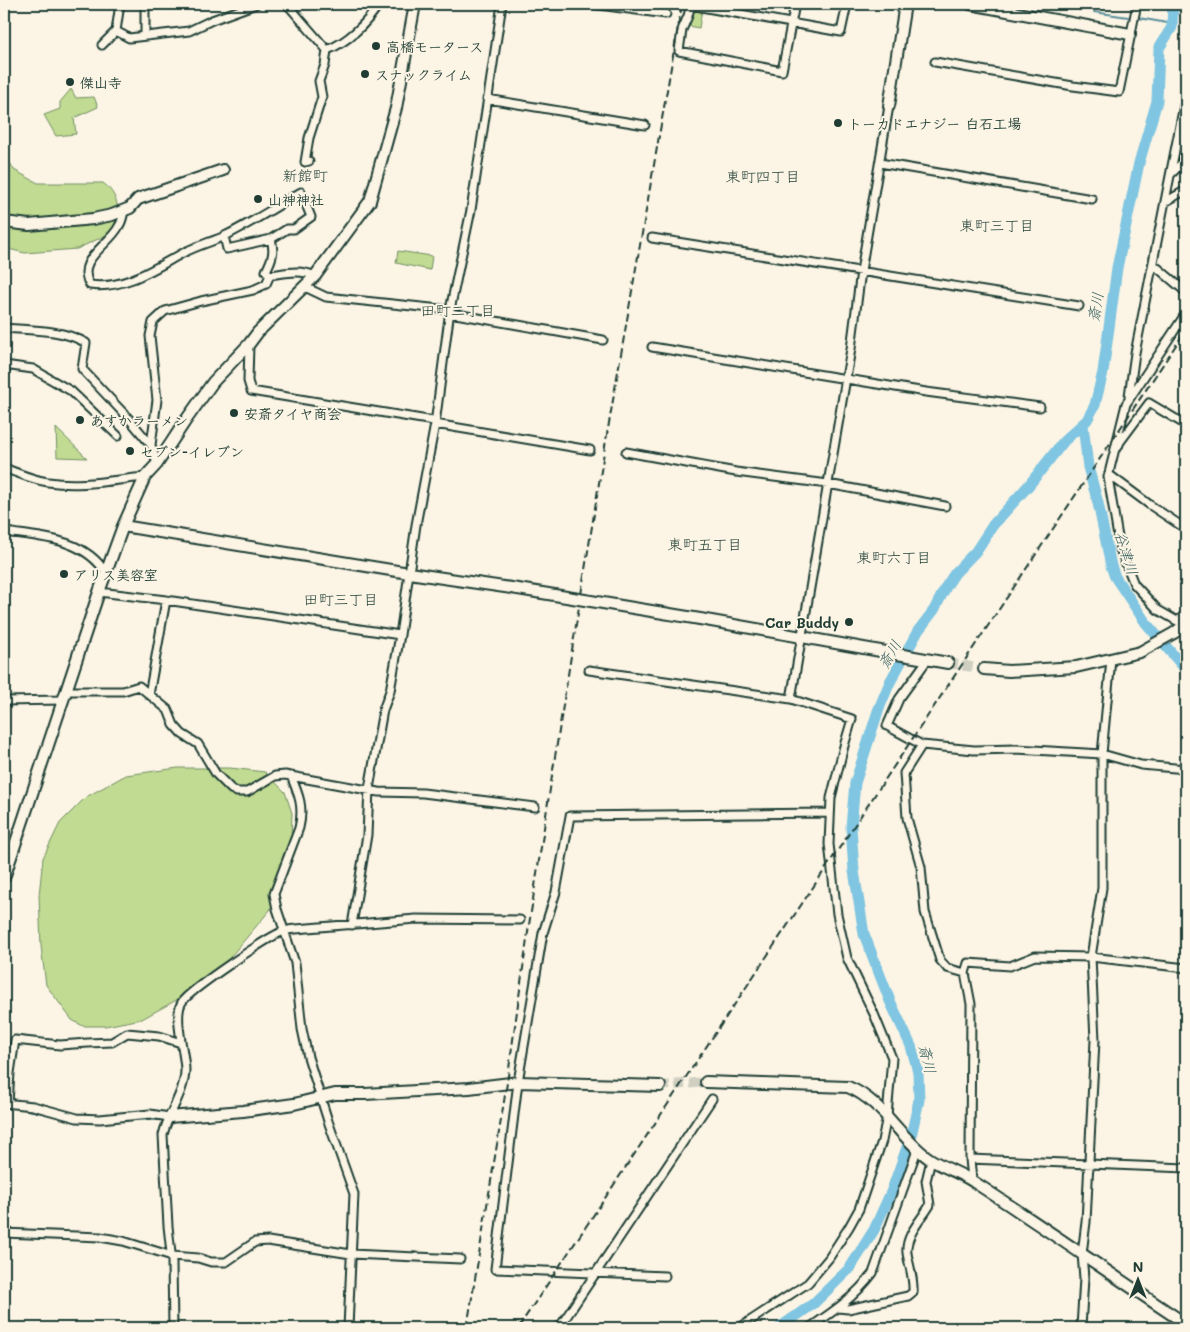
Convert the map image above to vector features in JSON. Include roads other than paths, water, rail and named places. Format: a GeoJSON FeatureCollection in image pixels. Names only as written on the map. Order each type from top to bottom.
{"type":"FeatureCollection","features":[{"type":"Feature","properties":{"kind":"street"},"geometry":{"type":"LineString","coordinates":[[102,46],[116,32],[120,4]]}},
{"type":"Feature","properties":{"kind":"street"},"geometry":{"type":"LineString","coordinates":[[145,4],[145,36]]}},
{"type":"Feature","properties":{"kind":"street"},"geometry":{"type":"LineString","coordinates":[[116,32],[129,38],[189,31],[212,20],[256,4]]}},
{"type":"Feature","properties":{"kind":"street"},"geometry":{"type":"LineString","coordinates":[[287,4],[326,50],[325,65],[319,81],[322,97],[309,138],[305,162],[309,161]]}},
{"type":"Feature","properties":{"kind":"street"},"geometry":{"type":"LineString","coordinates":[[326,50],[340,45],[353,34],[379,4]]}},
{"type":"Feature","properties":{"kind":"street"},"geometry":{"type":"LineString","coordinates":[[4,878],[99,592],[123,526],[145,476],[158,464],[186,420],[214,382],[258,332],[315,276],[370,201],[396,108],[416,4]]}},
{"type":"Feature","properties":{"kind":"street"},"geometry":{"type":"LineString","coordinates":[[352,925],[366,842],[369,789],[383,710],[390,691],[400,635],[416,525],[435,422],[450,312],[470,210],[502,4]]}},
{"type":"Feature","properties":{"kind":"street"},"geometry":{"type":"LineString","coordinates":[[592,4],[666,14]]}},
{"type":"Feature","properties":{"kind":"street"},"geometry":{"type":"LineString","coordinates":[[795,4],[792,22],[782,71],[679,51],[682,30],[688,16],[690,4],[792,22],[841,32],[847,4]]}},
{"type":"Feature","properties":{"kind":"street"},"geometry":{"type":"LineString","coordinates":[[791,699],[858,302],[861,272],[904,4]]}},
{"type":"Feature","properties":{"kind":"street"},"geometry":{"type":"LineString","coordinates":[[970,4],[1001,6],[1130,34]]}},
{"type":"Feature","properties":{"kind":"street"},"geometry":{"type":"LineString","coordinates":[[935,62],[1118,92],[1137,4]]}},
{"type":"Feature","properties":{"kind":"street"},"geometry":{"type":"LineString","coordinates":[[1129,398],[1134,353],[1186,95]]}},
{"type":"Feature","properties":{"kind":"street"},"geometry":{"type":"LineString","coordinates":[[487,99],[644,125]]}},
{"type":"Feature","properties":{"kind":"street"},"geometry":{"type":"LineString","coordinates":[[1170,174],[1186,159]]}},
{"type":"Feature","properties":{"kind":"street"},"geometry":{"type":"LineString","coordinates":[[880,163],[1092,199]]}},
{"type":"Feature","properties":{"kind":"street"},"geometry":{"type":"LineString","coordinates":[[4,222],[29,225],[93,219],[124,211],[130,208],[138,199],[223,170]]}},
{"type":"Feature","properties":{"kind":"street"},"geometry":{"type":"LineString","coordinates":[[1165,202],[1186,190]]}},
{"type":"Feature","properties":{"kind":"street"},"geometry":{"type":"LineString","coordinates":[[124,211],[119,227],[85,269],[86,278],[90,284],[100,286],[137,277],[184,252],[224,236],[301,192],[312,217],[294,230],[287,229],[271,239],[227,249],[224,236]]}},
{"type":"Feature","properties":{"kind":"street"},"geometry":{"type":"LineString","coordinates":[[652,238],[1079,306]]}},
{"type":"Feature","properties":{"kind":"street"},"geometry":{"type":"LineString","coordinates":[[270,275],[266,271],[272,260],[274,248],[271,239]]}},
{"type":"Feature","properties":{"kind":"street"},"geometry":{"type":"LineString","coordinates":[[1153,264],[1186,292]]}},
{"type":"Feature","properties":{"kind":"street"},"geometry":{"type":"LineString","coordinates":[[270,275],[307,272],[315,276]]}},
{"type":"Feature","properties":{"kind":"street"},"geometry":{"type":"LineString","coordinates":[[151,446],[157,400],[150,336],[153,322],[165,311],[183,305],[254,290],[266,284],[270,275]]}},
{"type":"Feature","properties":{"kind":"street"},"geometry":{"type":"LineString","coordinates":[[305,287],[326,297],[450,312],[604,340]]}},
{"type":"Feature","properties":{"kind":"street"},"geometry":{"type":"LineString","coordinates":[[1186,313],[1126,404],[1109,477],[1120,549],[1134,584],[1158,610],[1176,622],[1186,614]]}},
{"type":"Feature","properties":{"kind":"street"},"geometry":{"type":"LineString","coordinates":[[4,328],[46,331],[77,338],[86,343],[82,369],[130,420],[151,446],[158,464]]}},
{"type":"Feature","properties":{"kind":"street"},"geometry":{"type":"LineString","coordinates":[[249,344],[248,381],[251,391],[590,450]]}},
{"type":"Feature","properties":{"kind":"street"},"geometry":{"type":"LineString","coordinates":[[652,347],[926,392],[1040,406]]}},
{"type":"Feature","properties":{"kind":"street"},"geometry":{"type":"LineString","coordinates":[[4,365],[34,368],[71,391],[118,436]]}},
{"type":"Feature","properties":{"kind":"street"},"geometry":{"type":"LineString","coordinates":[[1109,477],[1120,442],[1149,403],[1184,424],[1186,415]]}},
{"type":"Feature","properties":{"kind":"street"},"geometry":{"type":"LineString","coordinates":[[626,452],[736,472],[828,484],[945,506]]}},
{"type":"Feature","properties":{"kind":"street"},"geometry":{"type":"LineString","coordinates":[[4,468],[46,482],[61,483],[86,483],[145,476]]}},
{"type":"Feature","properties":{"kind":"street"},"geometry":{"type":"LineString","coordinates":[[1109,477],[1186,529]]}},
{"type":"Feature","properties":{"kind":"street"},"geometry":{"type":"LineString","coordinates":[[123,526],[700,619],[948,663]]}},
{"type":"Feature","properties":{"kind":"street"},"geometry":{"type":"LineString","coordinates":[[4,532],[58,539],[81,550],[106,573]]}},
{"type":"Feature","properties":{"kind":"street"},"geometry":{"type":"LineString","coordinates":[[99,592],[166,600],[400,635]]}},
{"type":"Feature","properties":{"kind":"street"},"geometry":{"type":"LineString","coordinates":[[149,695],[166,600]]}},
{"type":"Feature","properties":{"kind":"street"},"geometry":{"type":"LineString","coordinates":[[984,669],[1009,671],[1076,667],[1140,652],[1186,624]]}},
{"type":"Feature","properties":{"kind":"street"},"geometry":{"type":"LineString","coordinates":[[1081,1328],[1084,1278],[1082,1254],[1086,1222],[1095,1040],[1091,956],[1102,888],[1102,754],[1111,658]]}},
{"type":"Feature","properties":{"kind":"street"},"geometry":{"type":"LineString","coordinates":[[926,659],[898,699],[887,726],[922,745],[974,750],[1016,749],[1102,754],[1141,765],[1186,769]]}},
{"type":"Feature","properties":{"kind":"street"},"geometry":{"type":"LineString","coordinates":[[589,670],[791,699],[852,719],[833,790],[830,813],[830,852],[836,914],[847,958],[874,1014],[892,1058],[888,1118],[859,1209],[850,1227],[829,1258],[808,1284],[739,1328]]}},
{"type":"Feature","properties":{"kind":"street"},"geometry":{"type":"LineString","coordinates":[[4,701],[123,691],[139,686],[168,710],[174,724],[182,734],[198,744],[216,774],[231,789],[237,792],[247,792],[275,776],[291,776],[378,792],[424,793],[535,807]]}},
{"type":"Feature","properties":{"kind":"street"},"geometry":{"type":"LineString","coordinates":[[922,745],[904,773],[907,818],[921,867],[925,912],[940,960],[948,968],[965,973]]}},
{"type":"Feature","properties":{"kind":"street"},"geometry":{"type":"LineString","coordinates":[[291,776],[302,803],[302,817],[274,894],[276,909],[295,963],[302,1029],[320,1097],[354,1194],[348,1328]]}},
{"type":"Feature","properties":{"kind":"street"},"geometry":{"type":"LineString","coordinates":[[665,1276],[494,1269],[518,1082],[543,933],[556,892],[570,816],[830,813]]}},
{"type":"Feature","properties":{"kind":"street"},"geometry":{"type":"LineString","coordinates":[[173,1328],[172,1256],[168,1226],[163,1134],[184,1081],[185,1070],[179,1013],[181,1003],[243,955],[284,931],[416,919],[520,920]]}},
{"type":"Feature","properties":{"kind":"street"},"geometry":{"type":"LineString","coordinates":[[972,1180],[970,1159],[971,1004],[965,973],[968,963],[1010,966],[1035,956],[1091,956],[1186,968]]}},
{"type":"Feature","properties":{"kind":"street"},"geometry":{"type":"LineString","coordinates":[[181,1042],[159,1036],[127,1033],[112,1042],[60,1044],[15,1040],[6,1103],[33,1106],[77,1118],[100,1119],[150,1114],[169,1117],[252,1110],[294,1104],[335,1094],[468,1088],[518,1082],[660,1086]]}},
{"type":"Feature","properties":{"kind":"street"},"geometry":{"type":"LineString","coordinates":[[706,1082],[848,1087],[860,1092],[914,1146],[931,1160],[972,1180],[1186,1324]]}},
{"type":"Feature","properties":{"kind":"street"},"geometry":{"type":"LineString","coordinates":[[558,1328],[712,1099]]}},
{"type":"Feature","properties":{"kind":"street"},"geometry":{"type":"LineString","coordinates":[[808,1328],[849,1300],[873,1273],[916,1153],[914,1146]]}},
{"type":"Feature","properties":{"kind":"street"},"geometry":{"type":"LineString","coordinates":[[970,1159],[1186,1168]]}},
{"type":"Feature","properties":{"kind":"street"},"geometry":{"type":"LineString","coordinates":[[838,1308],[848,1309],[908,1296],[913,1292],[913,1278],[907,1247],[912,1232],[930,1205],[926,1181],[931,1160]]}},
{"type":"Feature","properties":{"kind":"street"},"geometry":{"type":"LineString","coordinates":[[4,1233],[100,1237],[123,1241],[172,1256],[198,1258],[212,1262],[226,1262],[255,1242],[268,1241],[351,1254],[460,1259]]}},
{"type":"Feature","properties":{"kind":"waterway","name":"斎川"},"geometry":{"type":"LineString","coordinates":[[779,1328],[813,1304],[850,1268],[874,1230],[892,1190],[911,1136],[919,1100],[918,1072],[911,1046],[890,1001],[864,934],[854,871],[851,827],[855,783],[878,711],[890,682],[918,631],[934,610],[947,585],[955,573],[976,551],[993,525],[1029,485],[1064,441],[1087,420],[1095,405],[1103,372],[1117,268],[1139,163],[1157,101],[1159,48],[1172,27],[1173,4]]}},
{"type":"Feature","properties":{"kind":"waterway"},"geometry":{"type":"LineString","coordinates":[[1050,5],[1084,10]]}},
{"type":"Feature","properties":{"kind":"waterway"},"geometry":{"type":"LineString","coordinates":[[1094,12],[1128,17]]}},
{"type":"Feature","properties":{"kind":"waterway"},"geometry":{"type":"LineString","coordinates":[[1139,18],[1173,24]]}},
{"type":"Feature","properties":{"kind":"waterway","name":"谷津川"},"geometry":{"type":"LineString","coordinates":[[1083,425],[1088,467],[1115,577],[1146,623],[1186,670]]}},
{"type":"Feature","properties":{"kind":"waterway"},"geometry":{"type":"LineString","coordinates":[[18,1108],[57,1116]]}},
{"type":"Feature","properties":{"kind":"waterway"},"geometry":{"type":"LineString","coordinates":[[61,1117],[87,1122],[160,1120]]}},
{"type":"Feature","properties":{"kind":"tunnel"},"geometry":{"type":"LineString","coordinates":[[948,663],[984,669]]}},
{"type":"Feature","properties":{"kind":"tunnel"},"geometry":{"type":"LineString","coordinates":[[660,1086],[706,1082]]}},
{"type":"Feature","properties":{"kind":"railway"},"geometry":{"type":"LineString","coordinates":[[467,1328],[507,1083],[529,925],[605,446],[682,4]]}},
{"type":"Feature","properties":{"kind":"railway"},"geometry":{"type":"LineString","coordinates":[[518,1328],[1186,330]]}},
{"type":"Feature","properties":{"kind":"place","name":"高橋モータース"},"geometry":{"type":"Point","coordinates":[376,46]}},
{"type":"Feature","properties":{"kind":"place","name":"スナックライム"},"geometry":{"type":"Point","coordinates":[365,74]}},
{"type":"Feature","properties":{"kind":"place","name":"傑山寺"},"geometry":{"type":"Point","coordinates":[70,82]}},
{"type":"Feature","properties":{"kind":"place","name":"トーカドエナジー 白石工場"},"geometry":{"type":"Point","coordinates":[838,123]}},
{"type":"Feature","properties":{"kind":"place","name":"山神神社"},"geometry":{"type":"Point","coordinates":[258,199]}},
{"type":"Feature","properties":{"kind":"place","name":"安斎タイヤ商会"},"geometry":{"type":"Point","coordinates":[234,413]}},
{"type":"Feature","properties":{"kind":"place","name":"あすかラーメン"},"geometry":{"type":"Point","coordinates":[80,420]}},
{"type":"Feature","properties":{"kind":"place","name":"セブン-イレブン"},"geometry":{"type":"Point","coordinates":[130,451]}},
{"type":"Feature","properties":{"kind":"place","name":"アリス美容室"},"geometry":{"type":"Point","coordinates":[64,574]}},
{"type":"Feature","properties":{"kind":"place","name":"Car Buddy"},"geometry":{"type":"Point","coordinates":[849,622]}},
{"type":"Feature","properties":{"kind":"district","name":"新館町"},"geometry":{"type":"Point","coordinates":[305,175]}},
{"type":"Feature","properties":{"kind":"district","name":"東町四丁目"},"geometry":{"type":"Point","coordinates":[763,176]}},
{"type":"Feature","properties":{"kind":"district","name":"東町三丁目"},"geometry":{"type":"Point","coordinates":[997,225]}},
{"type":"Feature","properties":{"kind":"district","name":"田町二丁目"},"geometry":{"type":"Point","coordinates":[458,310]}},
{"type":"Feature","properties":{"kind":"district","name":"東町五丁目"},"geometry":{"type":"Point","coordinates":[705,544]}},
{"type":"Feature","properties":{"kind":"district","name":"東町六丁目"},"geometry":{"type":"Point","coordinates":[894,557]}},
{"type":"Feature","properties":{"kind":"district","name":"田町三丁目"},"geometry":{"type":"Point","coordinates":[341,599]}}]}
